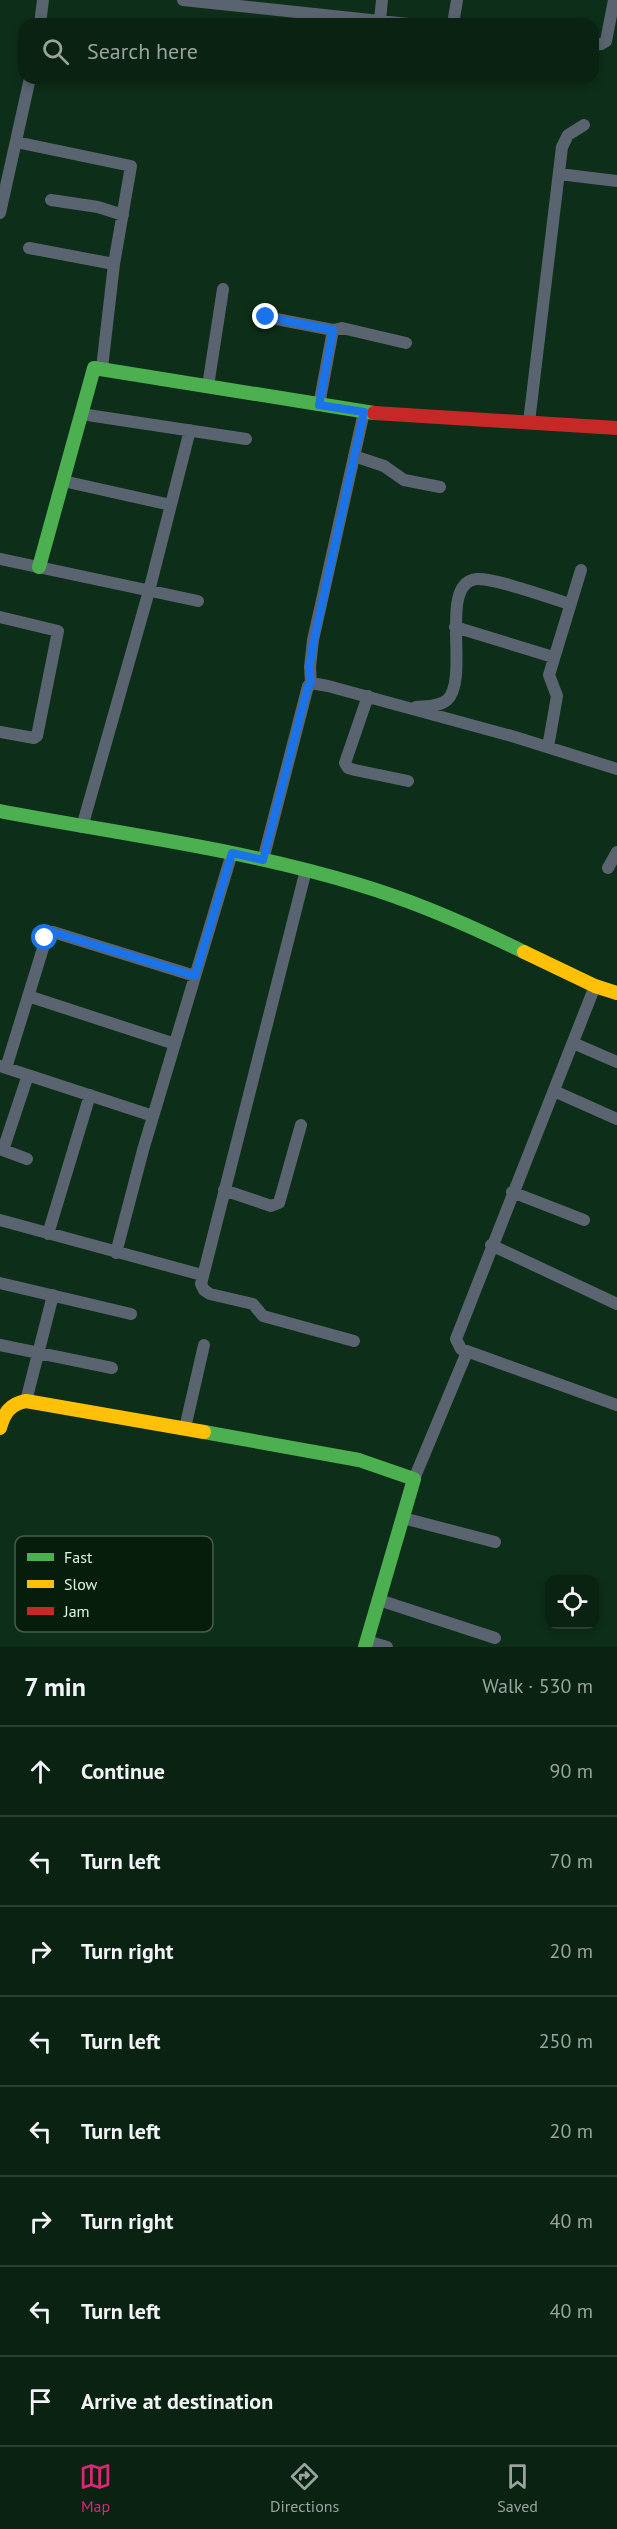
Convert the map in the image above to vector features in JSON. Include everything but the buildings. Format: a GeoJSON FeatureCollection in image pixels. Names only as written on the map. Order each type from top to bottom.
{"type":"FeatureCollection","features":[{"type":"Feature","properties":{"kind":"street"},"geometry":{"type":"LineString","coordinates":[[41,18],[43,0]]}},
{"type":"Feature","properties":{"kind":"street"},"geometry":{"type":"LineString","coordinates":[[183,0],[360,18]]}},
{"type":"Feature","properties":{"kind":"street"},"geometry":{"type":"LineString","coordinates":[[380,18],[382,0]]}},
{"type":"Feature","properties":{"kind":"street"},"geometry":{"type":"LineString","coordinates":[[454,18],[457,0]]}},
{"type":"Feature","properties":{"kind":"street"},"geometry":{"type":"LineString","coordinates":[[599,44],[606,41],[614,0]]}},
{"type":"Feature","properties":{"kind":"street"},"geometry":{"type":"LineString","coordinates":[[0,213],[29,84]]}},
{"type":"Feature","properties":{"kind":"street"},"geometry":{"type":"LineString","coordinates":[[529,422],[563,141],[584,125]]}},
{"type":"Feature","properties":{"kind":"street"},"geometry":{"type":"LineString","coordinates":[[16,142],[129,164],[131,173],[114,264],[102,368]]}},
{"type":"Feature","properties":{"kind":"street"},"geometry":{"type":"LineString","coordinates":[[559,174],[617,181]]}},
{"type":"Feature","properties":{"kind":"street"},"geometry":{"type":"LineString","coordinates":[[51,200],[98,207],[123,215]]}},
{"type":"Feature","properties":{"kind":"street"},"geometry":{"type":"LineString","coordinates":[[30,248],[114,264]]}},
{"type":"Feature","properties":{"kind":"street"},"geometry":{"type":"LineString","coordinates":[[208,386],[223,289]]}},
{"type":"Feature","properties":{"kind":"street"},"geometry":{"type":"LineString","coordinates":[[266,317],[333,330],[342,328],[406,343]]}},
{"type":"Feature","properties":{"kind":"street"},"geometry":{"type":"LineString","coordinates":[[319,405],[333,330]]}},
{"type":"Feature","properties":{"kind":"street"},"geometry":{"type":"LineString","coordinates":[[39,567],[94,368],[364,412],[617,428]]}},
{"type":"Feature","properties":{"kind":"street"},"geometry":{"type":"LineString","coordinates":[[263,860],[308,686],[311,683],[309,667],[314,640],[364,412]]}},
{"type":"Feature","properties":{"kind":"street"},"geometry":{"type":"LineString","coordinates":[[81,414],[246,439]]}},
{"type":"Feature","properties":{"kind":"street"},"geometry":{"type":"LineString","coordinates":[[82,827],[149,591],[190,430]]}},
{"type":"Feature","properties":{"kind":"street"},"geometry":{"type":"LineString","coordinates":[[354,456],[384,466],[404,480],[440,487]]}},
{"type":"Feature","properties":{"kind":"street"},"geometry":{"type":"LineString","coordinates":[[63,481],[171,505]]}},
{"type":"Feature","properties":{"kind":"street"},"geometry":{"type":"LineString","coordinates":[[1,559],[198,601]]}},
{"type":"Feature","properties":{"kind":"street"},"geometry":{"type":"LineString","coordinates":[[548,747],[557,696],[549,675],[581,570]]}},
{"type":"Feature","properties":{"kind":"street"},"geometry":{"type":"LineString","coordinates":[[409,708],[446,701],[453,691],[457,670],[455,627],[463,584],[468,581],[486,580],[570,604]]}},
{"type":"Feature","properties":{"kind":"street"},"geometry":{"type":"LineString","coordinates":[[0,616],[58,631],[38,736],[34,738],[0,732]]}},
{"type":"Feature","properties":{"kind":"street"},"geometry":{"type":"LineString","coordinates":[[455,627],[553,657]]}},
{"type":"Feature","properties":{"kind":"street"},"geometry":{"type":"LineString","coordinates":[[311,683],[368,696],[617,769]]}},
{"type":"Feature","properties":{"kind":"street"},"geometry":{"type":"LineString","coordinates":[[368,696],[345,763],[348,768],[408,781]]}},
{"type":"Feature","properties":{"kind":"street"},"geometry":{"type":"LineString","coordinates":[[0,811],[232,853],[361,885],[454,919],[595,986],[617,993]]}},
{"type":"Feature","properties":{"kind":"street"},"geometry":{"type":"LineString","coordinates":[[608,868],[617,852]]}},
{"type":"Feature","properties":{"kind":"street"},"geometry":{"type":"LineString","coordinates":[[116,1253],[153,1116],[232,853]]}},
{"type":"Feature","properties":{"kind":"street"},"geometry":{"type":"LineString","coordinates":[[306,870],[201,1284],[210,1294],[253,1304],[263,1316],[354,1341]]}},
{"type":"Feature","properties":{"kind":"street"},"geometry":{"type":"LineString","coordinates":[[153,1116],[3,1067],[48,932],[195,976]]}},
{"type":"Feature","properties":{"kind":"street"},"geometry":{"type":"LineString","coordinates":[[595,986],[491,1245],[457,1334],[457,1346],[467,1352],[617,1405]]}},
{"type":"Feature","properties":{"kind":"street"},"geometry":{"type":"LineString","coordinates":[[28,996],[175,1044]]}},
{"type":"Feature","properties":{"kind":"street"},"geometry":{"type":"LineString","coordinates":[[573,1043],[617,1062]]}},
{"type":"Feature","properties":{"kind":"street"},"geometry":{"type":"LineString","coordinates":[[27,1159],[2,1150],[28,1075]]}},
{"type":"Feature","properties":{"kind":"street"},"geometry":{"type":"LineString","coordinates":[[554,1091],[617,1119]]}},
{"type":"Feature","properties":{"kind":"street"},"geometry":{"type":"LineString","coordinates":[[48,1234],[90,1095]]}},
{"type":"Feature","properties":{"kind":"street"},"geometry":{"type":"LineString","coordinates":[[224,1190],[271,1206],[279,1203],[300,1125]]}},
{"type":"Feature","properties":{"kind":"street"},"geometry":{"type":"LineString","coordinates":[[512,1192],[584,1220]]}},
{"type":"Feature","properties":{"kind":"street"},"geometry":{"type":"LineString","coordinates":[[0,1220],[202,1275]]}},
{"type":"Feature","properties":{"kind":"street"},"geometry":{"type":"LineString","coordinates":[[491,1245],[617,1304]]}},
{"type":"Feature","properties":{"kind":"street"},"geometry":{"type":"LineString","coordinates":[[0,1283],[131,1314]]}},
{"type":"Feature","properties":{"kind":"street"},"geometry":{"type":"LineString","coordinates":[[26,1401],[53,1295]]}},
{"type":"Feature","properties":{"kind":"street"},"geometry":{"type":"LineString","coordinates":[[0,1345],[112,1368]]}},
{"type":"Feature","properties":{"kind":"street"},"geometry":{"type":"LineString","coordinates":[[185,1428],[204,1346]]}},
{"type":"Feature","properties":{"kind":"street"},"geometry":{"type":"LineString","coordinates":[[387,1647],[366,1644],[414,1479],[467,1352]]}},
{"type":"Feature","properties":{"kind":"street"},"geometry":{"type":"LineString","coordinates":[[0,1428],[8,1409],[14,1402],[26,1401],[359,1460],[414,1479]]}},
{"type":"Feature","properties":{"kind":"street"},"geometry":{"type":"LineString","coordinates":[[403,1518],[495,1542]]}},
{"type":"Feature","properties":{"kind":"street"},"geometry":{"type":"LineString","coordinates":[[379,1600],[495,1638]]}},
{"type":"Feature","properties":{"kind":"traffic: fast"},"geometry":{"type":"LineString","coordinates":[[39,567],[94,368],[374,413]]}},
{"type":"Feature","properties":{"kind":"traffic: fast"},"geometry":{"type":"LineString","coordinates":[[0,811],[181,843],[316,872],[423,907],[524,952]]}},
{"type":"Feature","properties":{"kind":"traffic: fast"},"geometry":{"type":"LineString","coordinates":[[204,1432],[359,1460],[414,1479],[365,1647]]}},
{"type":"Feature","properties":{"kind":"traffic: slow"},"geometry":{"type":"LineString","coordinates":[[524,952],[595,986],[617,993]]}},
{"type":"Feature","properties":{"kind":"traffic: slow"},"geometry":{"type":"LineString","coordinates":[[0,1428],[8,1410],[26,1401],[204,1432]]}},
{"type":"Feature","properties":{"kind":"traffic: jam"},"geometry":{"type":"LineString","coordinates":[[374,413],[617,428]]}},
{"type":"Feature","properties":{"kind":"route"},"geometry":{"type":"LineString","coordinates":[[45,938],[48,932],[53,932],[195,976],[232,853],[263,860],[308,686],[311,683],[309,667],[314,640],[364,412],[319,405],[333,330],[266,317]]}}]}
